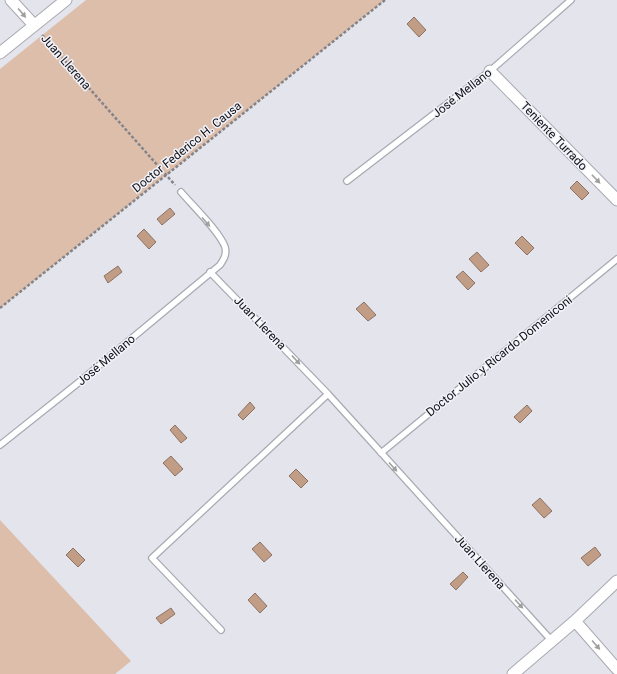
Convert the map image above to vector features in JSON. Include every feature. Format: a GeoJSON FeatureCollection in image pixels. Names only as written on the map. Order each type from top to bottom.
{"type":"FeatureCollection","features":[{"type":"Feature","properties":{"kind":"street","name":"Juan Llerena"},"geometry":{"type":"LineString","coordinates":[[11,0],[34,26]]}},
{"type":"Feature","properties":{"kind":"street"},"geometry":{"type":"LineString","coordinates":[[0,53],[66,0]]}},
{"type":"Feature","properties":{"kind":"street","name":"Teniente Turrado"},"geometry":{"type":"LineString","coordinates":[[490,71],[617,200]]}},
{"type":"Feature","properties":{"kind":"street"},"geometry":{"type":"LineString","coordinates":[[514,674],[551,640],[575,621],[617,581]]}},
{"type":"Feature","properties":{"kind":"street"},"geometry":{"type":"LineString","coordinates":[[575,621],[617,669]]}},
{"type":"Feature","properties":{"kind":"lane","name":"José Mellano"},"geometry":{"type":"LineString","coordinates":[[347,181],[490,71],[571,0]]}},
{"type":"Feature","properties":{"kind":"lane"},"geometry":{"type":"LineString","coordinates":[[181,192],[219,237],[225,247],[225,257],[220,265],[210,272]]}},
{"type":"Feature","properties":{"kind":"lane","name":"Doctor Julio y Ricardo Domeniconi"},"geometry":{"type":"LineString","coordinates":[[381,453],[617,259]]}},
{"type":"Feature","properties":{"kind":"lane","name":"José Mellano"},"geometry":{"type":"LineString","coordinates":[[0,445],[78,383],[210,272]]}},
{"type":"Feature","properties":{"kind":"lane","name":"Juan Llerena"},"geometry":{"type":"LineString","coordinates":[[210,272],[328,394],[551,640]]}},
{"type":"Feature","properties":{"kind":"lane"},"geometry":{"type":"LineString","coordinates":[[220,630],[152,558],[328,394]]}},
{"type":"Feature","properties":{"kind":"path","name":"Doctor Federico H. Causa"},"geometry":{"type":"LineString","coordinates":[[0,308],[385,0]]}},
{"type":"Feature","properties":{"kind":"path","name":"Juan Llerena"},"geometry":{"type":"LineString","coordinates":[[34,26],[181,192]]}},
{"type":"Feature","properties":{"kind":"shaded area"},"geometry":{"type":"Polygon","coordinates":[[[86,0],[385,0],[0,308],[0,69],[86,0]]]}},
{"type":"Feature","properties":{"kind":"shaded area"},"geometry":{"type":"Polygon","coordinates":[[[414,17],[426,30],[419,37],[407,24],[414,17]]]}},
{"type":"Feature","properties":{"kind":"shaded area"},"geometry":{"type":"Polygon","coordinates":[[[577,181],[589,193],[582,200],[570,188],[577,181]]]}},
{"type":"Feature","properties":{"kind":"shaded area"},"geometry":{"type":"Polygon","coordinates":[[[170,208],[175,214],[162,225],[157,219],[170,208]]]}},
{"type":"Feature","properties":{"kind":"shaded area"},"geometry":{"type":"Polygon","coordinates":[[[144,229],[156,242],[149,249],[137,236],[144,229]]]}},
{"type":"Feature","properties":{"kind":"shaded area"},"geometry":{"type":"Polygon","coordinates":[[[522,236],[534,248],[527,255],[515,243],[522,236]]]}},
{"type":"Feature","properties":{"kind":"shaded area"},"geometry":{"type":"Polygon","coordinates":[[[477,252],[489,265],[481,272],[469,259],[477,252]]]}},
{"type":"Feature","properties":{"kind":"shaded area"},"geometry":{"type":"Polygon","coordinates":[[[118,266],[122,272],[108,283],[104,276],[118,266]]]}},
{"type":"Feature","properties":{"kind":"shaded area"},"geometry":{"type":"Polygon","coordinates":[[[463,271],[475,283],[468,290],[456,277],[463,271]]]}},
{"type":"Feature","properties":{"kind":"shaded area"},"geometry":{"type":"Polygon","coordinates":[[[364,302],[376,315],[368,321],[356,309],[364,302]]]}},
{"type":"Feature","properties":{"kind":"shaded area"},"geometry":{"type":"Polygon","coordinates":[[[250,402],[255,408],[243,420],[238,415],[250,402]]]}},
{"type":"Feature","properties":{"kind":"shaded area"},"geometry":{"type":"Polygon","coordinates":[[[527,405],[532,411],[520,423],[514,417],[527,405]]]}},
{"type":"Feature","properties":{"kind":"shaded area"},"geometry":{"type":"Polygon","coordinates":[[[175,425],[187,438],[181,443],[170,430],[175,425]]]}},
{"type":"Feature","properties":{"kind":"shaded area"},"geometry":{"type":"Polygon","coordinates":[[[171,456],[183,469],[175,476],[163,463],[171,456]]]}},
{"type":"Feature","properties":{"kind":"shaded area"},"geometry":{"type":"Polygon","coordinates":[[[296,469],[308,481],[301,488],[289,476],[296,469]]]}},
{"type":"Feature","properties":{"kind":"shaded area"},"geometry":{"type":"Polygon","coordinates":[[[540,498],[552,511],[544,518],[532,505],[540,498]]]}},
{"type":"Feature","properties":{"kind":"shaded area"},"geometry":{"type":"Polygon","coordinates":[[[0,520],[131,661],[115,674],[0,674],[0,520]]]}},
{"type":"Feature","properties":{"kind":"shaded area"},"geometry":{"type":"Polygon","coordinates":[[[260,542],[272,555],[264,562],[252,549],[260,542]]]}},
{"type":"Feature","properties":{"kind":"shaded area"},"geometry":{"type":"Polygon","coordinates":[[[595,547],[601,555],[588,566],[581,558],[595,547]]]}},
{"type":"Feature","properties":{"kind":"shaded area"},"geometry":{"type":"Polygon","coordinates":[[[73,548],[85,560],[78,567],[66,555],[73,548]]]}},
{"type":"Feature","properties":{"kind":"shaded area"},"geometry":{"type":"Polygon","coordinates":[[[463,572],[468,577],[456,590],[450,584],[463,572]]]}},
{"type":"Feature","properties":{"kind":"shaded area"},"geometry":{"type":"Polygon","coordinates":[[[255,593],[267,606],[260,613],[248,600],[255,593]]]}},
{"type":"Feature","properties":{"kind":"shaded area"},"geometry":{"type":"Polygon","coordinates":[[[171,608],[175,614],[161,624],[156,618],[171,608]]]}}]}
